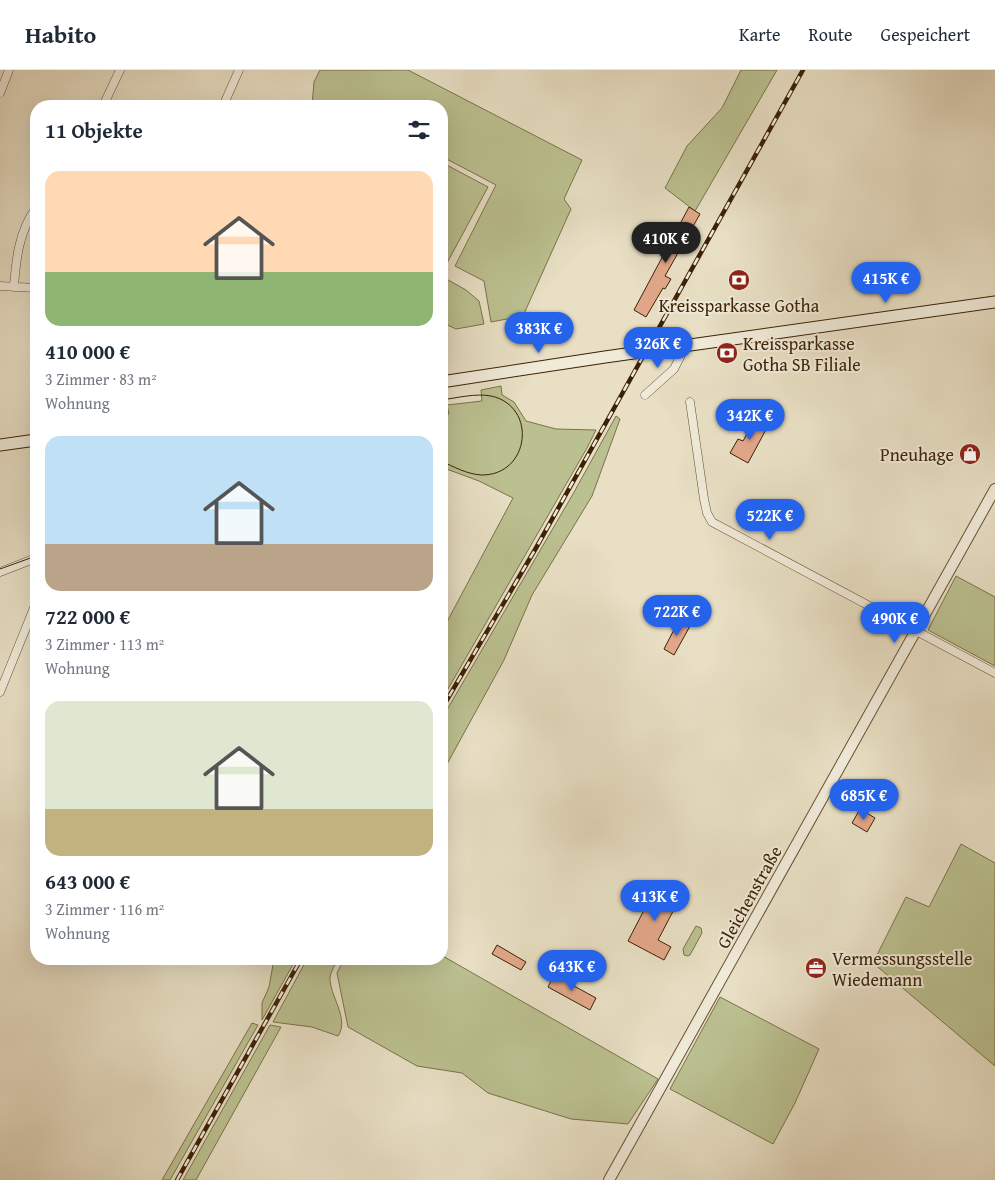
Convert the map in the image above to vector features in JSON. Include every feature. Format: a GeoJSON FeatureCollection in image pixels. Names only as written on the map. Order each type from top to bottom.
{"type":"FeatureCollection","features":[{"type":"Feature","properties":{"kind":"main road"},"geometry":{"type":"LineString","coordinates":[[448,381],[605,356],[995,302]]}},
{"type":"Feature","properties":{"kind":"main road"},"geometry":{"type":"LineString","coordinates":[[0,446],[30,441]]}},
{"type":"Feature","properties":{"kind":"street"},"geometry":{"type":"LineString","coordinates":[[0,93],[9,70]]}},
{"type":"Feature","properties":{"kind":"street"},"geometry":{"type":"LineString","coordinates":[[106,100],[120,70]]}},
{"type":"Feature","properties":{"kind":"street"},"geometry":{"type":"LineString","coordinates":[[226,100],[239,70]]}},
{"type":"Feature","properties":{"kind":"street"},"geometry":{"type":"LineString","coordinates":[[14,287],[16,257],[21,237],[30,220]]}},
{"type":"Feature","properties":{"kind":"street"},"geometry":{"type":"LineString","coordinates":[[0,286],[30,288]]}},
{"type":"Feature","properties":{"kind":"street"},"geometry":{"type":"LineString","coordinates":[[645,395],[674,369],[682,351]]}},
{"type":"Feature","properties":{"kind":"street"},"geometry":{"type":"LineString","coordinates":[[690,402],[704,499],[707,513],[712,522],[995,673]]}},
{"type":"Feature","properties":{"kind":"street","name":"Gleichenstraße"},"geometry":{"type":"LineString","coordinates":[[609,1180],[995,489]]}},
{"type":"Feature","properties":{"kind":"street"},"geometry":{"type":"LineString","coordinates":[[0,572],[30,560]]}},
{"type":"Feature","properties":{"kind":"street"},"geometry":{"type":"LineString","coordinates":[[0,692],[30,618]]}},
{"type":"Feature","properties":{"kind":"green space"},"geometry":{"type":"Polygon","coordinates":[[[320,70],[408,70],[582,160],[564,199],[571,209],[523,316],[491,322],[484,281],[455,266],[496,185],[448,160],[448,100],[312,100],[314,82],[320,70]]]}},
{"type":"Feature","properties":{"kind":"green space"},"geometry":{"type":"Polygon","coordinates":[[[741,70],[777,70],[695,211],[665,188],[687,146],[722,108],[741,70]]]}},
{"type":"Feature","properties":{"kind":"green space"},"geometry":{"type":"Polygon","coordinates":[[[448,166],[488,187],[448,261],[448,166]]]}},
{"type":"Feature","properties":{"kind":"green space"},"geometry":{"type":"Polygon","coordinates":[[[448,280],[466,290],[479,301],[484,324],[456,329],[448,325],[448,280]]]}},
{"type":"Feature","properties":{"kind":"green space"},"geometry":{"type":"Polygon","coordinates":[[[501,386],[502,395],[514,402],[526,421],[556,429],[596,430],[448,689],[448,620],[513,498],[479,481],[448,470],[448,405],[482,401],[481,390],[501,386]]]}},
{"type":"Feature","properties":{"kind":"green space"},"geometry":{"type":"Polygon","coordinates":[[[616,416],[620,419],[592,496],[532,595],[504,660],[448,762],[448,708],[573,494],[616,416]]]}},
{"type":"Feature","properties":{"kind":"green space"},"geometry":{"type":"Polygon","coordinates":[[[956,576],[995,597],[995,666],[928,630],[956,576]]]}},
{"type":"Feature","properties":{"kind":"green space"},"geometry":{"type":"Polygon","coordinates":[[[961,844],[995,863],[995,1066],[873,963],[906,897],[929,907],[961,844]]]}},
{"type":"Feature","properties":{"kind":"green space"},"geometry":{"type":"Polygon","coordinates":[[[696,926],[701,928],[702,933],[690,955],[684,955],[683,949],[696,926]]]}},
{"type":"Feature","properties":{"kind":"green space"},"geometry":{"type":"Polygon","coordinates":[[[448,959],[658,1079],[628,1124],[571,1119],[488,1093],[462,1073],[417,1066],[348,1027],[337,973],[341,965],[448,965],[448,959]]]}},
{"type":"Feature","properties":{"kind":"green space"},"geometry":{"type":"Polygon","coordinates":[[[273,965],[293,965],[262,1020],[262,1003],[269,987],[273,965]]]}},
{"type":"Feature","properties":{"kind":"green space"},"geometry":{"type":"Polygon","coordinates":[[[304,965],[335,965],[330,977],[342,1022],[338,1036],[312,1027],[273,1022],[304,965]]]}},
{"type":"Feature","properties":{"kind":"green space"},"geometry":{"type":"Polygon","coordinates":[[[720,997],[819,1049],[795,1103],[773,1144],[670,1089],[720,997]]]}},
{"type":"Feature","properties":{"kind":"green space"},"geometry":{"type":"Polygon","coordinates":[[[252,1023],[258,1025],[170,1180],[162,1180],[252,1023]]]}},
{"type":"Feature","properties":{"kind":"green space"},"geometry":{"type":"Polygon","coordinates":[[[270,1025],[281,1027],[196,1180],[183,1180],[270,1025]]]}},
{"type":"Feature","properties":{"kind":"building"},"geometry":{"type":"Polygon","coordinates":[[[689,207],[700,214],[665,276],[671,279],[665,289],[663,288],[646,317],[634,310],[689,207]]]}},
{"type":"Feature","properties":{"kind":"building"},"geometry":{"type":"Polygon","coordinates":[[[756,417],[769,424],[748,463],[730,453],[738,439],[743,441],[756,417]]]}},
{"type":"Feature","properties":{"kind":"building"},"geometry":{"type":"Polygon","coordinates":[[[679,620],[690,626],[674,655],[664,649],[679,620]]]}},
{"type":"Feature","properties":{"kind":"building"},"geometry":{"type":"Polygon","coordinates":[[[860,809],[875,818],[867,832],[852,823],[860,809]]]}},
{"type":"Feature","properties":{"kind":"building"},"geometry":{"type":"Polygon","coordinates":[[[658,883],[681,896],[658,940],[671,947],[664,960],[628,941],[658,883]]]}},
{"type":"Feature","properties":{"kind":"building"},"geometry":{"type":"Polygon","coordinates":[[[497,945],[526,962],[521,970],[492,954],[497,945]]]}},
{"type":"Feature","properties":{"kind":"building"},"geometry":{"type":"Polygon","coordinates":[[[554,975],[596,998],[590,1010],[548,987],[554,975]]]}},
{"type":"Feature","properties":{"kind":"tram line"},"geometry":{"type":"LineString","coordinates":[[448,399],[485,395],[506,402],[516,413],[521,426],[522,440],[518,453],[510,464],[497,472],[481,475],[448,464]]}},
{"type":"Feature","properties":{"kind":"tram line"},"geometry":{"type":"LineString","coordinates":[[0,569],[30,558]]}},
{"type":"Feature","properties":{"kind":"railway"},"geometry":{"type":"LineString","coordinates":[[448,698],[536,548],[803,70]]}},
{"type":"Feature","properties":{"kind":"railway"},"geometry":{"type":"LineString","coordinates":[[177,1180],[298,965]]}},
{"type":"Feature","properties":{"kind":"place","name":"Kreissparkasse Gotha"},"geometry":{"type":"Point","coordinates":[739,280]}},
{"type":"Feature","properties":{"kind":"place","name":"Kreissparkasse Gotha SB Filiale"},"geometry":{"type":"Point","coordinates":[727,353]}},
{"type":"Feature","properties":{"kind":"place","name":"Pneuhage"},"geometry":{"type":"Point","coordinates":[970,454]}},
{"type":"Feature","properties":{"kind":"place","name":"Vermessungsstelle Wiedemann"},"geometry":{"type":"Point","coordinates":[816,968]}}]}
